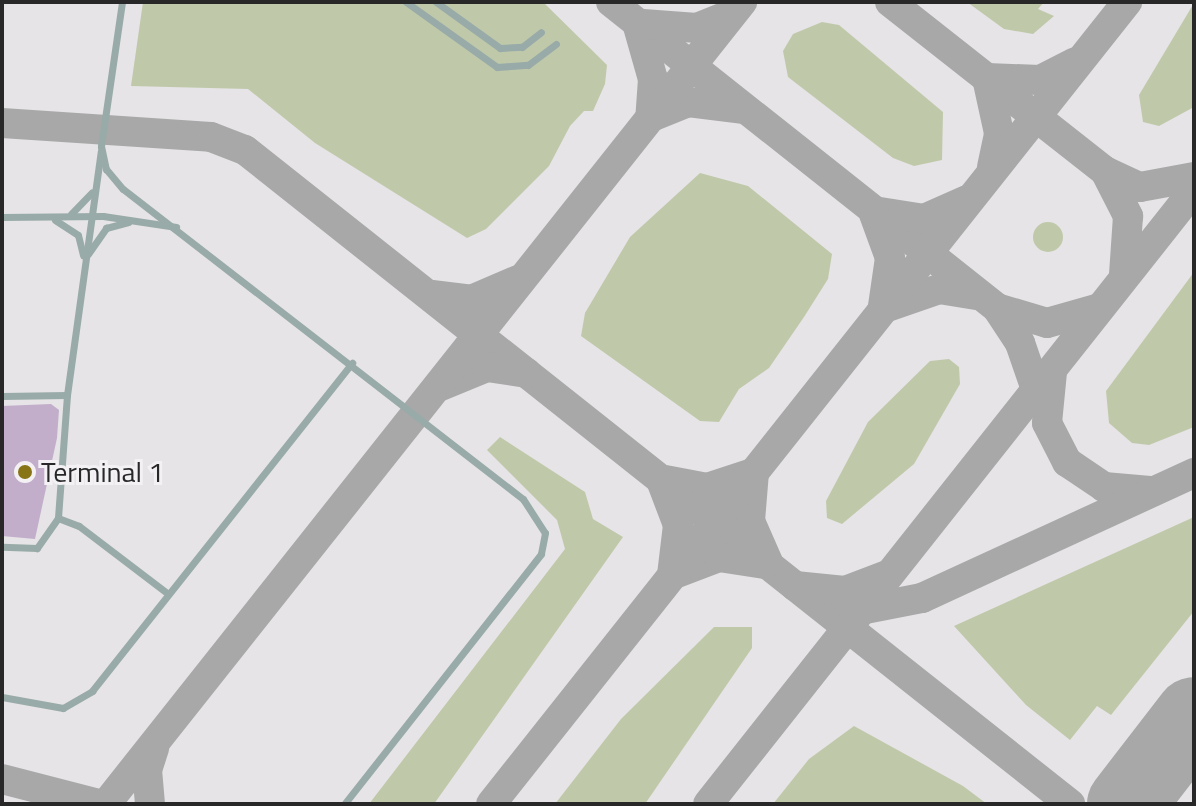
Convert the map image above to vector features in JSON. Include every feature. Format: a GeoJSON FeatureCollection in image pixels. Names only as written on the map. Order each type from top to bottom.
{"type":"FeatureCollection","features":[{"type":"Feature","properties":{"kind":"lane"},"geometry":{"type":"LineString","coordinates":[[2,547],[37,548],[58,518],[67,395],[122,2]]}},
{"type":"Feature","properties":{"kind":"lane"},"geometry":{"type":"LineString","coordinates":[[406,2],[497,67],[528,65],[556,44]]}},
{"type":"Feature","properties":{"kind":"lane"},"geometry":{"type":"LineString","coordinates":[[436,2],[500,48],[522,47],[541,32]]}},
{"type":"Feature","properties":{"kind":"lane"},"geometry":{"type":"LineString","coordinates":[[101,146],[106,169],[123,189],[182,229],[523,499],[545,533],[535,563],[344,804]]}},
{"type":"Feature","properties":{"kind":"lane"},"geometry":{"type":"LineString","coordinates":[[53,219],[75,213],[95,186]]}},
{"type":"Feature","properties":{"kind":"lane"},"geometry":{"type":"LineString","coordinates":[[2,217],[53,219],[91,216],[182,229]]}},
{"type":"Feature","properties":{"kind":"lane"},"geometry":{"type":"LineString","coordinates":[[53,219],[78,235],[84,264]]}},
{"type":"Feature","properties":{"kind":"lane"},"geometry":{"type":"LineString","coordinates":[[84,264],[106,228],[148,222]]}},
{"type":"Feature","properties":{"kind":"lane"},"geometry":{"type":"LineString","coordinates":[[2,697],[37,706],[79,702],[352,363]]}},
{"type":"Feature","properties":{"kind":"lane"},"geometry":{"type":"LineString","coordinates":[[2,396],[67,395]]}},
{"type":"Feature","properties":{"kind":"lane"},"geometry":{"type":"LineString","coordinates":[[58,518],[79,526],[167,593]]}},
{"type":"Feature","properties":{"kind":"green space"},"geometry":{"type":"Polygon","coordinates":[[[143,2],[543,2],[607,65],[605,84],[593,111],[584,111],[570,126],[549,166],[486,229],[467,238],[315,143],[248,89],[131,86],[143,2]]]}},
{"type":"Feature","properties":{"kind":"green space"},"geometry":{"type":"Polygon","coordinates":[[[967,2],[1044,2],[1038,9],[1054,16],[1033,34],[1004,29],[967,2]]]}},
{"type":"Feature","properties":{"kind":"green space"},"geometry":{"type":"Polygon","coordinates":[[[1194,3],[1194,107],[1159,126],[1143,122],[1139,95],[1194,3]]]}},
{"type":"Feature","properties":{"kind":"green space"},"geometry":{"type":"Polygon","coordinates":[[[822,22],[839,25],[943,112],[942,160],[914,166],[893,158],[788,77],[783,51],[793,34],[822,22]]]}},
{"type":"Feature","properties":{"kind":"green space"},"geometry":{"type":"Polygon","coordinates":[[[700,173],[748,186],[832,254],[828,279],[804,317],[769,368],[739,389],[719,422],[700,421],[581,336],[585,313],[630,237],[700,173]]]}},
{"type":"Feature","properties":{"kind":"green space"},"geometry":{"type":"Polygon","coordinates":[[[1048,222],[1059,226],[1063,237],[1059,248],[1048,252],[1037,248],[1033,237],[1037,226],[1048,222]]]}},
{"type":"Feature","properties":{"kind":"green space"},"geometry":{"type":"Polygon","coordinates":[[[1194,272],[1194,427],[1149,445],[1132,443],[1109,423],[1106,391],[1194,272]]]}},
{"type":"Feature","properties":{"kind":"green space"},"geometry":{"type":"Polygon","coordinates":[[[949,359],[959,367],[960,384],[914,464],[842,524],[827,518],[826,501],[868,422],[930,361],[949,359]]]}},
{"type":"Feature","properties":{"kind":"green space"},"geometry":{"type":"Polygon","coordinates":[[[500,437],[585,492],[593,519],[623,537],[434,804],[369,804],[565,549],[557,520],[487,450],[500,437]]]}},
{"type":"Feature","properties":{"kind":"green space"},"geometry":{"type":"Polygon","coordinates":[[[1194,517],[1194,611],[1111,715],[1097,706],[1070,740],[1026,705],[954,626],[1194,517]]]}},
{"type":"Feature","properties":{"kind":"green space"},"geometry":{"type":"Polygon","coordinates":[[[714,627],[752,627],[752,648],[645,804],[555,804],[621,719],[714,627]]]}},
{"type":"Feature","properties":{"kind":"green space"},"geometry":{"type":"Polygon","coordinates":[[[854,726],[963,786],[987,804],[773,804],[809,759],[854,726]]]}},
{"type":"Feature","properties":{"kind":"building","name":"Terminal 1"},"geometry":{"type":"Polygon","coordinates":[[[51,404],[59,410],[57,438],[35,539],[2,536],[2,406],[51,404]]]}},
{"type":"Feature","properties":{"kind":"taxiway"},"geometry":{"type":"LineString","coordinates":[[611,2],[997,308],[1047,323],[1100,308]]}},
{"type":"Feature","properties":{"kind":"taxiway"},"geometry":{"type":"LineString","coordinates":[[106,804],[742,2]]}},
{"type":"Feature","properties":{"kind":"taxiway"},"geometry":{"type":"LineString","coordinates":[[890,2],[1105,171],[1140,187],[1194,177]]}},
{"type":"Feature","properties":{"kind":"taxiway"},"geometry":{"type":"LineString","coordinates":[[491,804],[1127,2]]}},
{"type":"Feature","properties":{"kind":"taxiway"},"geometry":{"type":"LineString","coordinates":[[643,24],[697,28],[731,14]]}},
{"type":"Feature","properties":{"kind":"taxiway"},"geometry":{"type":"LineString","coordinates":[[637,23],[653,79],[650,118]]}},
{"type":"Feature","properties":{"kind":"taxiway"},"geometry":{"type":"LineString","coordinates":[[992,167],[999,133],[987,78],[1040,80],[1075,62]]}},
{"type":"Feature","properties":{"kind":"taxiway"},"geometry":{"type":"LineString","coordinates":[[651,117],[688,102],[743,109]]}},
{"type":"Feature","properties":{"kind":"taxiway"},"geometry":{"type":"LineString","coordinates":[[2,123],[211,137],[245,150],[1070,804]]}},
{"type":"Feature","properties":{"kind":"taxiway"},"geometry":{"type":"LineString","coordinates":[[1105,171],[1128,216],[1124,274]]}},
{"type":"Feature","properties":{"kind":"taxiway"},"geometry":{"type":"LineString","coordinates":[[708,804],[1194,190]]}},
{"type":"Feature","properties":{"kind":"taxiway"},"geometry":{"type":"LineString","coordinates":[[880,212],[924,219],[967,200]]}},
{"type":"Feature","properties":{"kind":"taxiway"},"geometry":{"type":"LineString","coordinates":[[874,214],[890,258],[883,306]]}},
{"type":"Feature","properties":{"kind":"taxiway"},"geometry":{"type":"LineString","coordinates":[[432,295],[471,300],[518,280]]}},
{"type":"Feature","properties":{"kind":"taxiway"},"geometry":{"type":"LineString","coordinates":[[890,306],[939,289],[978,295]]}},
{"type":"Feature","properties":{"kind":"taxiway"},"geometry":{"type":"LineString","coordinates":[[997,308],[1020,343],[1041,404]]}},
{"type":"Feature","properties":{"kind":"taxiway"},"geometry":{"type":"LineString","coordinates":[[441,386],[487,367],[527,373]]}},
{"type":"Feature","properties":{"kind":"taxiway"},"geometry":{"type":"LineString","coordinates":[[1052,372],[1047,423],[1067,462],[1104,487],[1150,491]]}},
{"type":"Feature","properties":{"kind":"taxiway"},"geometry":{"type":"LineString","coordinates":[[754,472],[750,521],[768,562]]}},
{"type":"Feature","properties":{"kind":"taxiway"},"geometry":{"type":"LineString","coordinates":[[665,480],[707,488],[753,473]]}},
{"type":"Feature","properties":{"kind":"taxiway"},"geometry":{"type":"LineString","coordinates":[[850,612],[922,598],[1194,473]]}},
{"type":"Feature","properties":{"kind":"taxiway"},"geometry":{"type":"LineString","coordinates":[[662,483],[678,525],[672,575]]}},
{"type":"Feature","properties":{"kind":"taxiway"},"geometry":{"type":"LineString","coordinates":[[677,573],[719,557],[764,564]]}},
{"type":"Feature","properties":{"kind":"taxiway"},"geometry":{"type":"LineString","coordinates":[[795,586],[845,591],[887,575]]}},
{"type":"Feature","properties":{"kind":"taxiway"},"geometry":{"type":"LineString","coordinates":[[150,804],[147,770],[154,748]]}},
{"type":"Feature","properties":{"kind":"taxiway"},"geometry":{"type":"LineString","coordinates":[[1110,804],[1151,770]]}},
{"type":"Feature","properties":{"kind":"taxiway"},"geometry":{"type":"LineString","coordinates":[[2,779],[99,804]]}},
{"type":"Feature","properties":{"kind":"runway"},"geometry":{"type":"LineString","coordinates":[[1126,804],[1194,716]]}},
{"type":"Feature","properties":{"kind":"place","name":"Terminal 1"},"geometry":{"type":"Point","coordinates":[25,472]}}]}
